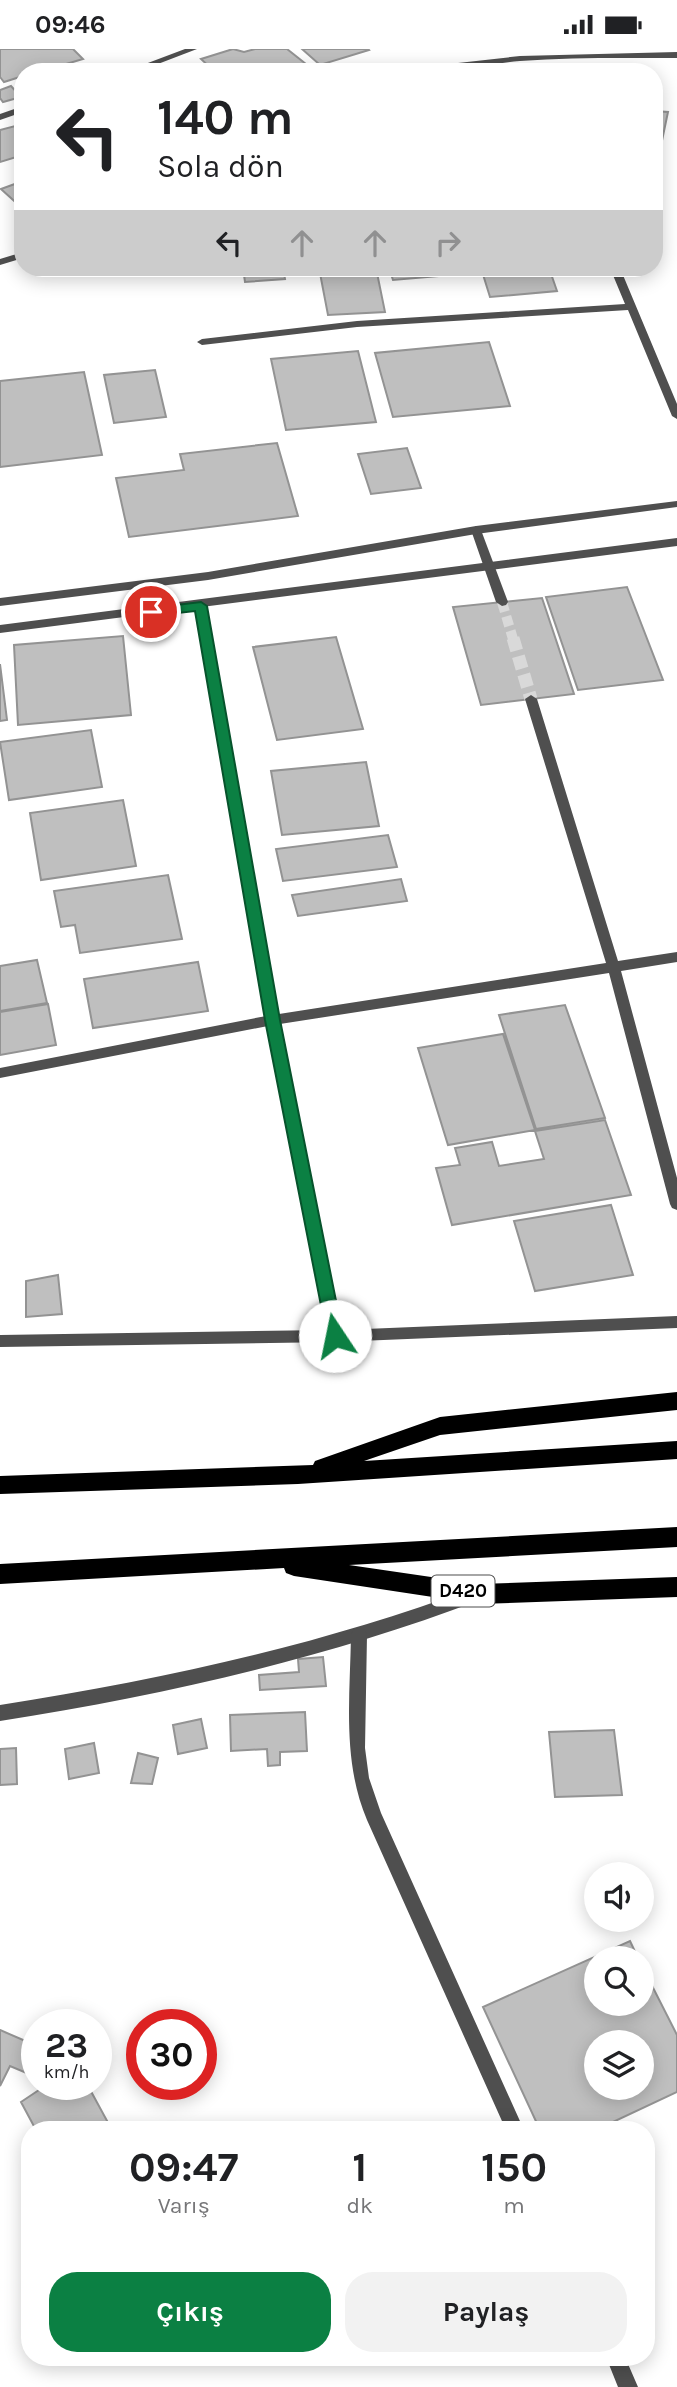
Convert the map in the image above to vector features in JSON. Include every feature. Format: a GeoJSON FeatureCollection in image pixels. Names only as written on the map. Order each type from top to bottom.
{"type":"FeatureCollection","features":[{"type":"Feature","properties":{"kind":"highway"},"geometry":{"type":"LineString","coordinates":[[298,1475],[440,1426],[677,1401]]}},
{"type":"Feature","properties":{"kind":"highway"},"geometry":{"type":"LineString","coordinates":[[0,1485],[298,1475],[677,1450]]}},
{"type":"Feature","properties":{"kind":"highway"},"geometry":{"type":"LineString","coordinates":[[252,1560],[677,1537]]}},
{"type":"Feature","properties":{"kind":"highway","name":"D420"},"geometry":{"type":"LineString","coordinates":[[0,1574],[252,1560],[479,1594],[677,1587]]}},
{"type":"Feature","properties":{"kind":"street"},"geometry":{"type":"LineString","coordinates":[[153,63],[193,49]]}},
{"type":"Feature","properties":{"kind":"street"},"geometry":{"type":"LineString","coordinates":[[474,63],[523,57],[621,52],[677,55]]}},
{"type":"Feature","properties":{"kind":"street"},"geometry":{"type":"LineString","coordinates":[[618,277],[677,416]]}},
{"type":"Feature","properties":{"kind":"street"},"geometry":{"type":"LineString","coordinates":[[202,342],[357,324],[630,307]]}},
{"type":"Feature","properties":{"kind":"street"},"geometry":{"type":"LineString","coordinates":[[0,602],[208,576],[476,530],[677,504]]}},
{"type":"Feature","properties":{"kind":"street"},"geometry":{"type":"LineString","coordinates":[[476,530],[502,602]]}},
{"type":"Feature","properties":{"kind":"street"},"geometry":{"type":"LineString","coordinates":[[0,629],[201,606],[489,564],[677,542]]}},
{"type":"Feature","properties":{"kind":"street"},"geometry":{"type":"LineString","coordinates":[[201,606],[273,1020],[335,1336]]}},
{"type":"Feature","properties":{"kind":"street"},"geometry":{"type":"LineString","coordinates":[[531,699],[612,965],[677,1204]]}},
{"type":"Feature","properties":{"kind":"street"},"geometry":{"type":"LineString","coordinates":[[0,1073],[273,1020],[612,965],[677,957]]}},
{"type":"Feature","properties":{"kind":"street"},"geometry":{"type":"LineString","coordinates":[[0,1341],[335,1336],[677,1322]]}},
{"type":"Feature","properties":{"kind":"street"},"geometry":{"type":"LineString","coordinates":[[0,1713],[78,1701],[196,1676],[359,1635],[479,1594]]}},
{"type":"Feature","properties":{"kind":"street"},"geometry":{"type":"LineString","coordinates":[[359,1635],[357,1748],[361,1778],[373,1814],[511,2121]]}},
{"type":"Feature","properties":{"kind":"street"},"geometry":{"type":"LineString","coordinates":[[619,2366],[628,2387]]}},
{"type":"Feature","properties":{"kind":"building"},"geometry":{"type":"Polygon","coordinates":[[[0,49],[73,49],[83,59],[69,63],[14,63],[14,79],[4,82],[0,77],[0,49]]]}},
{"type":"Feature","properties":{"kind":"building"},"geometry":{"type":"Polygon","coordinates":[[[233,49],[244,52],[255,49],[287,49],[305,63],[205,63],[201,59],[233,49]]]}},
{"type":"Feature","properties":{"kind":"building"},"geometry":{"type":"Polygon","coordinates":[[[302,49],[369,50],[327,63],[318,63],[302,49]]]}},
{"type":"Feature","properties":{"kind":"building"},"geometry":{"type":"Polygon","coordinates":[[[11,86],[14,89],[14,99],[3,102],[0,90],[11,86]]]}},
{"type":"Feature","properties":{"kind":"building"},"geometry":{"type":"Polygon","coordinates":[[[663,112],[668,112],[663,136],[663,112]]]}},
{"type":"Feature","properties":{"kind":"building"},"geometry":{"type":"Polygon","coordinates":[[[14,126],[14,158],[0,162],[0,130],[14,126]]]}},
{"type":"Feature","properties":{"kind":"building"},"geometry":{"type":"Polygon","coordinates":[[[14,184],[14,201],[1,189],[14,184]]]}},
{"type":"Feature","properties":{"kind":"building"},"geometry":{"type":"Polygon","coordinates":[[[244,277],[285,279],[245,282],[244,277]]]}},
{"type":"Feature","properties":{"kind":"building"},"geometry":{"type":"Polygon","coordinates":[[[321,277],[378,277],[385,312],[328,315],[321,277]]]}},
{"type":"Feature","properties":{"kind":"building"},"geometry":{"type":"Polygon","coordinates":[[[392,277],[427,277],[393,280],[392,277]]]}},
{"type":"Feature","properties":{"kind":"building"},"geometry":{"type":"Polygon","coordinates":[[[484,277],[552,277],[557,291],[490,297],[484,277]]]}},
{"type":"Feature","properties":{"kind":"building"},"geometry":{"type":"Polygon","coordinates":[[[489,342],[510,406],[393,417],[375,353],[489,342]]]}},
{"type":"Feature","properties":{"kind":"building"},"geometry":{"type":"Polygon","coordinates":[[[358,351],[376,422],[286,430],[271,359],[358,351]]]}},
{"type":"Feature","properties":{"kind":"building"},"geometry":{"type":"Polygon","coordinates":[[[155,370],[166,417],[114,423],[104,375],[155,370]]]}},
{"type":"Feature","properties":{"kind":"building"},"geometry":{"type":"Polygon","coordinates":[[[84,372],[102,455],[0,467],[0,381],[84,372]]]}},
{"type":"Feature","properties":{"kind":"building"},"geometry":{"type":"Polygon","coordinates":[[[277,443],[298,516],[129,537],[116,478],[184,470],[180,454],[277,443]]]}},
{"type":"Feature","properties":{"kind":"building"},"geometry":{"type":"Polygon","coordinates":[[[407,448],[421,488],[371,494],[358,454],[407,448]]]}},
{"type":"Feature","properties":{"kind":"building"},"geometry":{"type":"Polygon","coordinates":[[[627,587],[663,680],[578,690],[546,597],[627,587]]]}},
{"type":"Feature","properties":{"kind":"building"},"geometry":{"type":"Polygon","coordinates":[[[542,598],[574,694],[481,705],[453,607],[542,598]]]}},
{"type":"Feature","properties":{"kind":"building"},"geometry":{"type":"Polygon","coordinates":[[[123,636],[131,715],[18,725],[14,645],[123,636]]]}},
{"type":"Feature","properties":{"kind":"building"},"geometry":{"type":"Polygon","coordinates":[[[336,637],[363,729],[277,740],[253,647],[336,637]]]}},
{"type":"Feature","properties":{"kind":"building"},"geometry":{"type":"Polygon","coordinates":[[[0,664],[7,720],[0,721],[0,664]]]}},
{"type":"Feature","properties":{"kind":"building"},"geometry":{"type":"Polygon","coordinates":[[[91,730],[102,787],[9,800],[0,742],[91,730]]]}},
{"type":"Feature","properties":{"kind":"building"},"geometry":{"type":"Polygon","coordinates":[[[366,762],[379,826],[282,835],[271,771],[366,762]]]}},
{"type":"Feature","properties":{"kind":"building"},"geometry":{"type":"Polygon","coordinates":[[[123,800],[136,866],[41,880],[30,813],[123,800]]]}},
{"type":"Feature","properties":{"kind":"building"},"geometry":{"type":"Polygon","coordinates":[[[388,835],[397,867],[283,881],[276,849],[388,835]]]}},
{"type":"Feature","properties":{"kind":"building"},"geometry":{"type":"Polygon","coordinates":[[[168,875],[182,939],[80,953],[75,925],[61,927],[54,891],[168,875]]]}},
{"type":"Feature","properties":{"kind":"building"},"geometry":{"type":"Polygon","coordinates":[[[401,879],[407,901],[298,916],[292,895],[401,879]]]}},
{"type":"Feature","properties":{"kind":"building"},"geometry":{"type":"Polygon","coordinates":[[[37,960],[47,1003],[0,1011],[0,966],[37,960]]]}},
{"type":"Feature","properties":{"kind":"building"},"geometry":{"type":"Polygon","coordinates":[[[198,962],[208,1011],[93,1028],[84,979],[198,962]]]}},
{"type":"Feature","properties":{"kind":"building"},"geometry":{"type":"Polygon","coordinates":[[[48,1004],[56,1045],[0,1055],[0,1012],[48,1004]]]}},
{"type":"Feature","properties":{"kind":"building"},"geometry":{"type":"Polygon","coordinates":[[[565,1005],[605,1118],[536,1129],[499,1015],[565,1005]]]}},
{"type":"Feature","properties":{"kind":"building"},"geometry":{"type":"Polygon","coordinates":[[[503,1034],[535,1130],[448,1145],[418,1048],[503,1034]]]}},
{"type":"Feature","properties":{"kind":"building"},"geometry":{"type":"Polygon","coordinates":[[[605,1120],[631,1195],[452,1225],[436,1168],[460,1165],[455,1148],[492,1142],[499,1166],[544,1159],[535,1131],[605,1120]]]}},
{"type":"Feature","properties":{"kind":"building"},"geometry":{"type":"Polygon","coordinates":[[[611,1205],[633,1275],[535,1291],[514,1221],[611,1205]]]}},
{"type":"Feature","properties":{"kind":"building"},"geometry":{"type":"Polygon","coordinates":[[[58,1275],[62,1314],[26,1317],[26,1281],[58,1275]]]}},
{"type":"Feature","properties":{"kind":"building"},"geometry":{"type":"Polygon","coordinates":[[[323,1657],[326,1686],[260,1690],[259,1675],[299,1672],[298,1659],[323,1657]]]}},
{"type":"Feature","properties":{"kind":"building"},"geometry":{"type":"Polygon","coordinates":[[[305,1712],[307,1751],[280,1752],[280,1765],[268,1766],[267,1749],[231,1751],[230,1715],[305,1712]]]}},
{"type":"Feature","properties":{"kind":"building"},"geometry":{"type":"Polygon","coordinates":[[[201,1719],[207,1748],[178,1754],[173,1725],[201,1719]]]}},
{"type":"Feature","properties":{"kind":"building"},"geometry":{"type":"Polygon","coordinates":[[[614,1730],[622,1795],[555,1797],[549,1732],[614,1730]]]}},
{"type":"Feature","properties":{"kind":"building"},"geometry":{"type":"Polygon","coordinates":[[[94,1743],[99,1773],[69,1779],[65,1749],[94,1743]]]}},
{"type":"Feature","properties":{"kind":"building"},"geometry":{"type":"Polygon","coordinates":[[[16,1748],[17,1784],[0,1785],[0,1749],[16,1748]]]}},
{"type":"Feature","properties":{"kind":"building"},"geometry":{"type":"Polygon","coordinates":[[[138,1753],[158,1758],[152,1784],[131,1783],[138,1753]]]}},
{"type":"Feature","properties":{"kind":"building"},"geometry":{"type":"Polygon","coordinates":[[[630,1941],[632,1946],[619,1946],[630,1941]]]}},
{"type":"Feature","properties":{"kind":"building"},"geometry":{"type":"Polygon","coordinates":[[[584,1962],[584,2016],[654,2016],[654,1990],[677,2035],[677,2092],[615,2121],[536,2121],[483,2007],[584,1962]]]}},
{"type":"Feature","properties":{"kind":"building"},"geometry":{"type":"Polygon","coordinates":[[[0,2030],[21,2039],[21,2071],[10,2066],[0,2086],[0,2030]]]}},
{"type":"Feature","properties":{"kind":"building"},"geometry":{"type":"Polygon","coordinates":[[[24,2100],[96,2100],[107,2121],[31,2121],[21,2102],[24,2100]]]}},
{"type":"Feature","properties":{"kind":"tunnel"},"geometry":{"type":"LineString","coordinates":[[502,602],[513,639]]}},
{"type":"Feature","properties":{"kind":"tunnel"},"geometry":{"type":"LineString","coordinates":[[513,638],[531,699]]}},
{"type":"Feature","properties":{"kind":"route"},"geometry":{"type":"LineString","coordinates":[[151,612],[201,606],[273,1020],[335,1336]]}}]}
